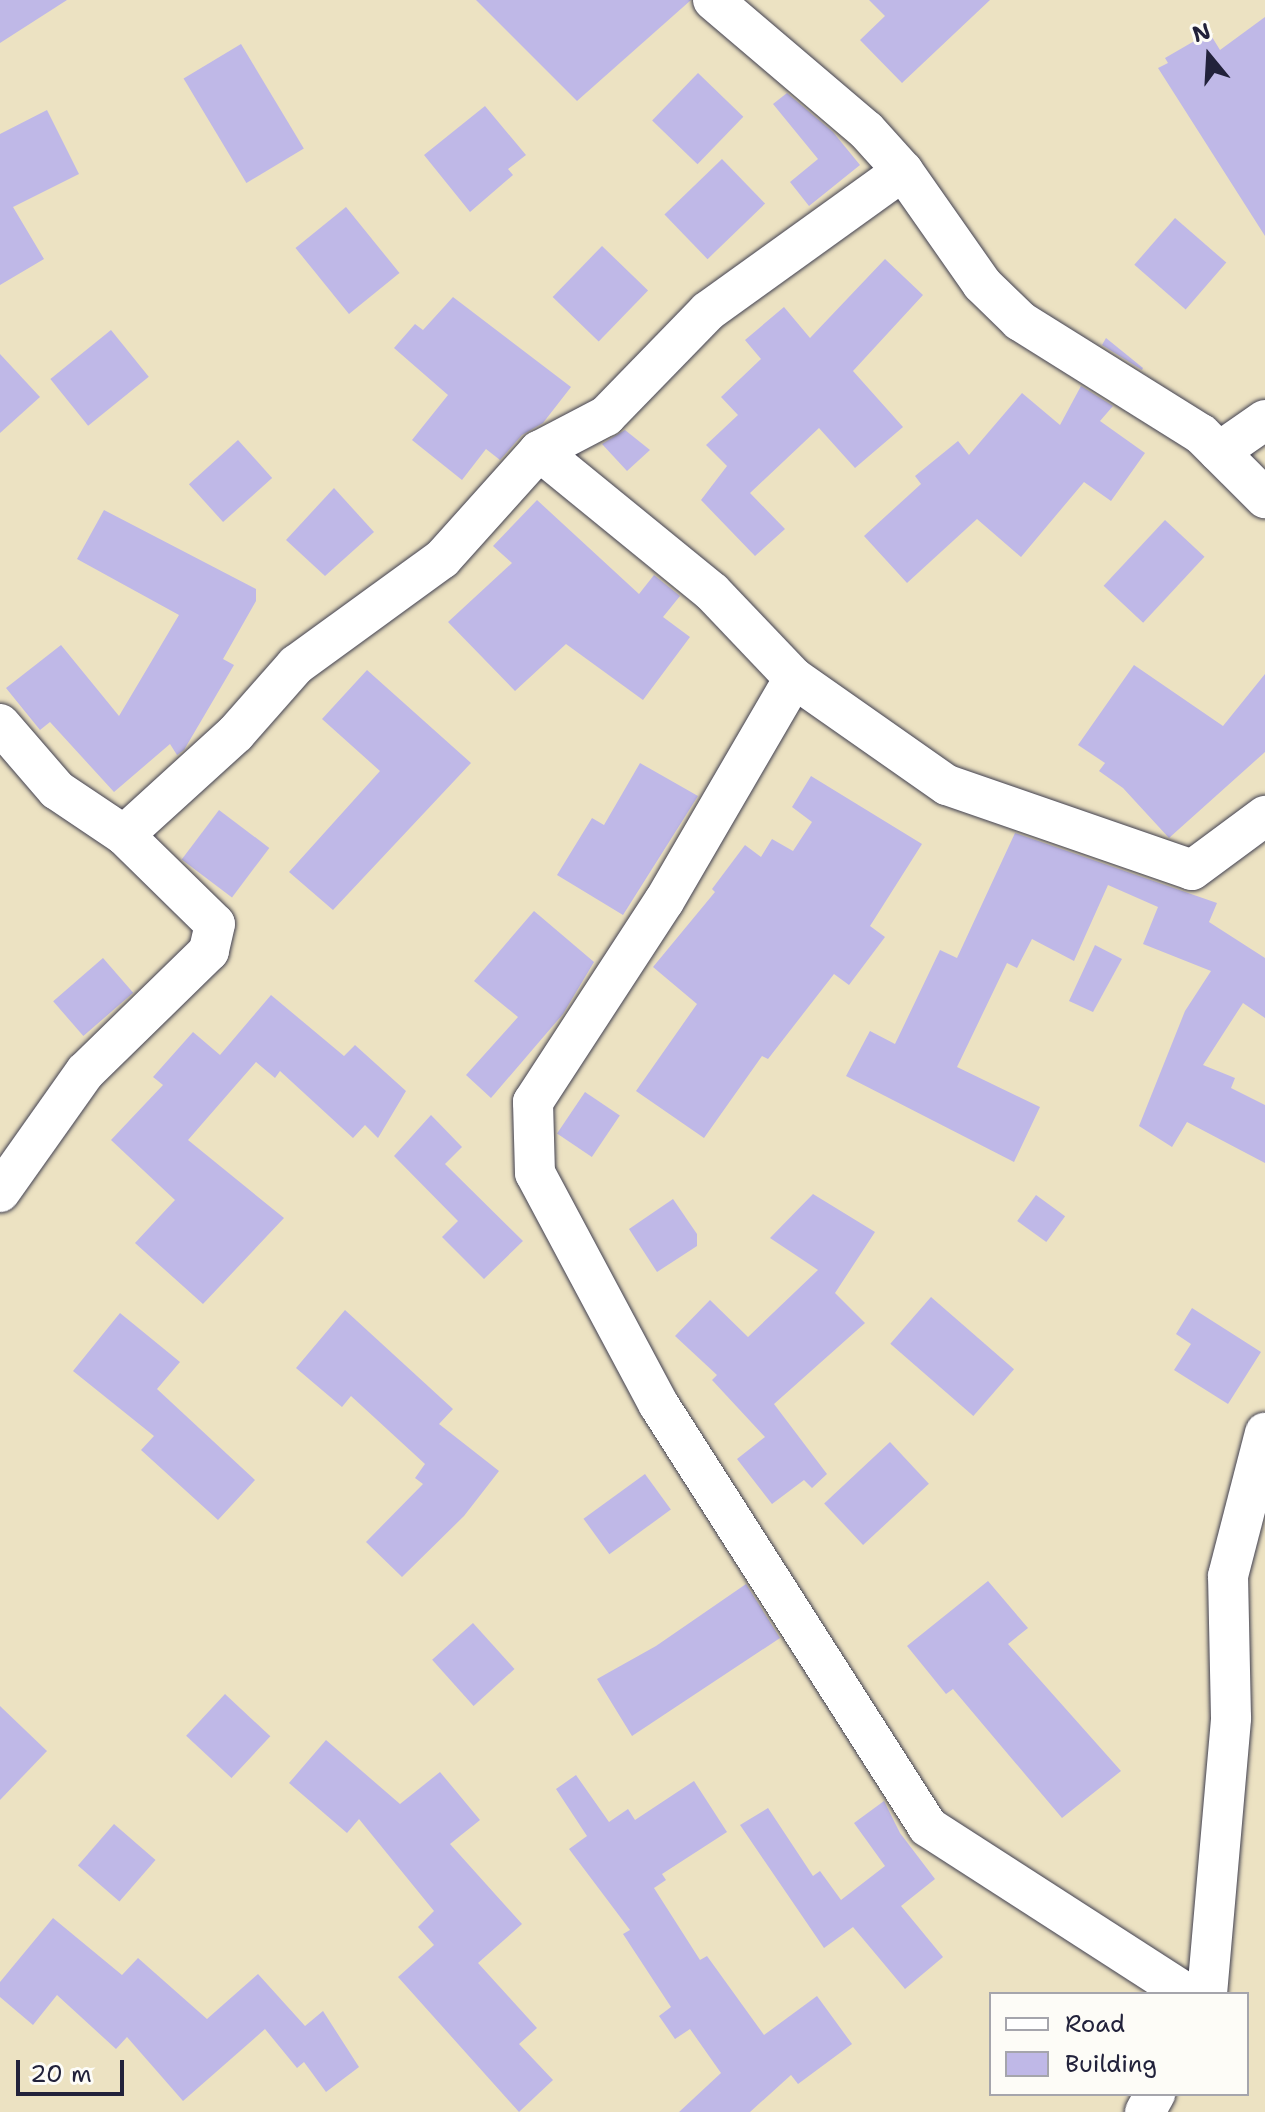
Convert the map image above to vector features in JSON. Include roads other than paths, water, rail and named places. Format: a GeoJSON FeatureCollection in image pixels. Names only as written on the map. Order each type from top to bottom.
{"type":"FeatureCollection","features":[{"type":"Feature","properties":{"kind":"street"},"geometry":{"type":"LineString","coordinates":[[732,7],[819,87],[903,171],[982,284],[1020,321],[1201,434],[1265,498]]}},
{"type":"Feature","properties":{"kind":"street"},"geometry":{"type":"LineString","coordinates":[[124,835],[236,733],[296,665],[442,559],[539,451],[606,416],[708,311],[903,171]]}},
{"type":"Feature","properties":{"kind":"street"},"geometry":{"type":"LineString","coordinates":[[1219,452],[1265,420]]}},
{"type":"Feature","properties":{"kind":"street"},"geometry":{"type":"LineString","coordinates":[[539,451],[712,592],[794,678],[947,785],[1126,851],[1192,870],[1265,816]]}},
{"type":"Feature","properties":{"kind":"street"},"geometry":{"type":"LineString","coordinates":[[794,678],[664,901],[533,1102],[535,1173],[659,1405],[928,1827],[1184,1992]]}},
{"type":"Feature","properties":{"kind":"street"},"geometry":{"type":"LineString","coordinates":[[0,724],[57,790],[124,835],[215,924],[209,951],[85,1072],[0,1192]]}},
{"type":"Feature","properties":{"kind":"street"},"geometry":{"type":"LineString","coordinates":[[1207,1992],[1231,1718],[1228,1576],[1265,1433]]}}]}
